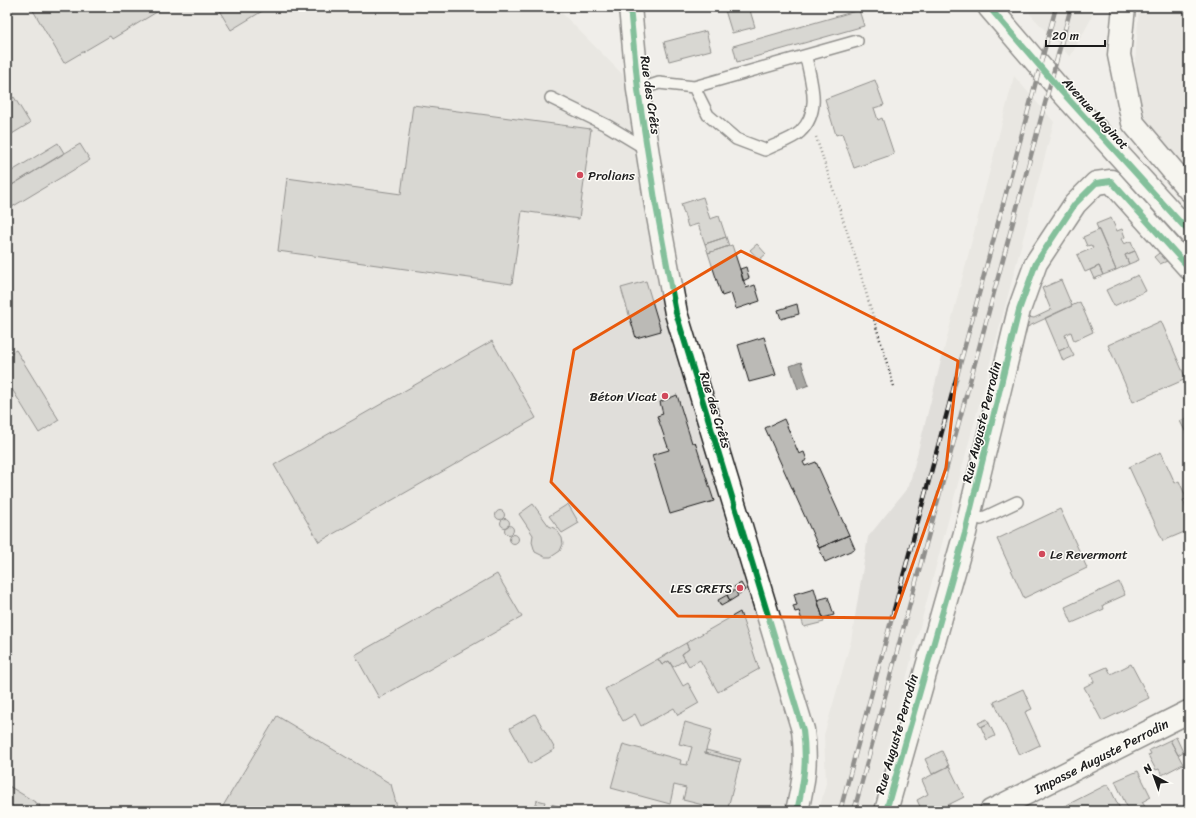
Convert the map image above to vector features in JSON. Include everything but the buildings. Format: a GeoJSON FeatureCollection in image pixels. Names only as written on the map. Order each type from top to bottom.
{"type":"FeatureCollection","features":[{"type":"Feature","properties":{"kind":"street","name":"Avenue Maginot"},"geometry":{"type":"LineString","coordinates":[[989,7],[1062,92],[1189,232]]}},
{"type":"Feature","properties":{"kind":"street"},"geometry":{"type":"LineString","coordinates":[[1124,7],[1119,55],[1133,122],[1189,190]]}},
{"type":"Feature","properties":{"kind":"street","name":"Rue des Crêts"},"geometry":{"type":"LineString","coordinates":[[632,8],[638,90],[676,313],[803,730],[806,752],[804,781],[797,811]]}},
{"type":"Feature","properties":{"kind":"street","name":"Rue Auguste Perrodin"},"geometry":{"type":"LineString","coordinates":[[886,811],[969,516],[1019,310],[1036,263],[1075,204],[1096,183],[1111,181],[1189,268]]}},
{"type":"Feature","properties":{"kind":"street","name":"Impasse Auguste Perrodin"},"geometry":{"type":"LineString","coordinates":[[991,811],[1188,712]]}},
{"type":"Feature","properties":{"kind":"lane"},"geometry":{"type":"LineString","coordinates":[[638,90],[659,84],[694,87],[806,57],[857,41]]}},
{"type":"Feature","properties":{"kind":"lane"},"geometry":{"type":"LineString","coordinates":[[694,87],[708,115],[736,139],[765,150],[800,133],[810,119],[815,99],[806,57]]}},
{"type":"Feature","properties":{"kind":"lane"},"geometry":{"type":"LineString","coordinates":[[551,98],[608,126],[648,150]]}},
{"type":"Feature","properties":{"kind":"lane"},"geometry":{"type":"LineString","coordinates":[[969,516],[981,519],[1017,502]]}},
{"type":"Feature","properties":{"kind":"path"},"geometry":{"type":"LineString","coordinates":[[810,119],[857,262],[894,387]]}},
{"type":"Feature","properties":{"kind":"highlighted area"},"geometry":{"type":"Polygon","coordinates":[[[741,251],[958,361],[946,468],[894,618],[678,616],[551,482],[574,350],[741,251]]]}},
{"type":"Feature","properties":{"kind":"shaded area"},"geometry":{"type":"Polygon","coordinates":[[[7,7],[556,7],[638,90],[676,313],[800,767],[791,811],[7,811],[7,7]]]}},
{"type":"Feature","properties":{"kind":"shaded area"},"geometry":{"type":"Polygon","coordinates":[[[1031,7],[1095,7],[1091,19],[1070,57],[1030,14],[1031,7]]]}},
{"type":"Feature","properties":{"kind":"shaded area"},"geometry":{"type":"Polygon","coordinates":[[[1139,7],[1189,7],[1189,180],[1151,134],[1134,78],[1139,7]]]}},
{"type":"Feature","properties":{"kind":"shaded area"},"geometry":{"type":"Polygon","coordinates":[[[1014,76],[1054,122],[871,811],[819,811],[826,783],[824,735],[851,641],[868,537],[909,486],[1014,76]]]}},
{"type":"Feature","properties":{"kind":"shaded area"},"geometry":{"type":"Polygon","coordinates":[[[801,362],[809,385],[798,389],[790,366],[801,362]]]}},
{"type":"Feature","properties":{"kind":"railway"},"geometry":{"type":"LineString","coordinates":[[840,811],[1056,7]]}},
{"type":"Feature","properties":{"kind":"railway"},"geometry":{"type":"LineString","coordinates":[[854,811],[1071,7]]}},
{"type":"Feature","properties":{"kind":"cycle path"},"geometry":{"type":"LineString","coordinates":[[630,7],[638,90],[656,206],[676,313],[803,730],[805,752],[804,771],[797,811]]}},
{"type":"Feature","properties":{"kind":"cycle path"},"geometry":{"type":"LineString","coordinates":[[989,7],[1062,92],[1189,232]]}},
{"type":"Feature","properties":{"kind":"cycle path"},"geometry":{"type":"LineString","coordinates":[[886,811],[965,533],[1019,310],[1036,263],[1075,204],[1096,183],[1111,181],[1189,268]]}},
{"type":"Feature","properties":{"kind":"place","name":"Prolians"},"geometry":{"type":"Point","coordinates":[580,175]}},
{"type":"Feature","properties":{"kind":"place","name":"Béton Vicat"},"geometry":{"type":"Point","coordinates":[665,396]}},
{"type":"Feature","properties":{"kind":"place","name":"Le Revermont"},"geometry":{"type":"Point","coordinates":[1042,554]}},
{"type":"Feature","properties":{"kind":"place","name":"LES CRETS"},"geometry":{"type":"Point","coordinates":[740,588]}}]}
